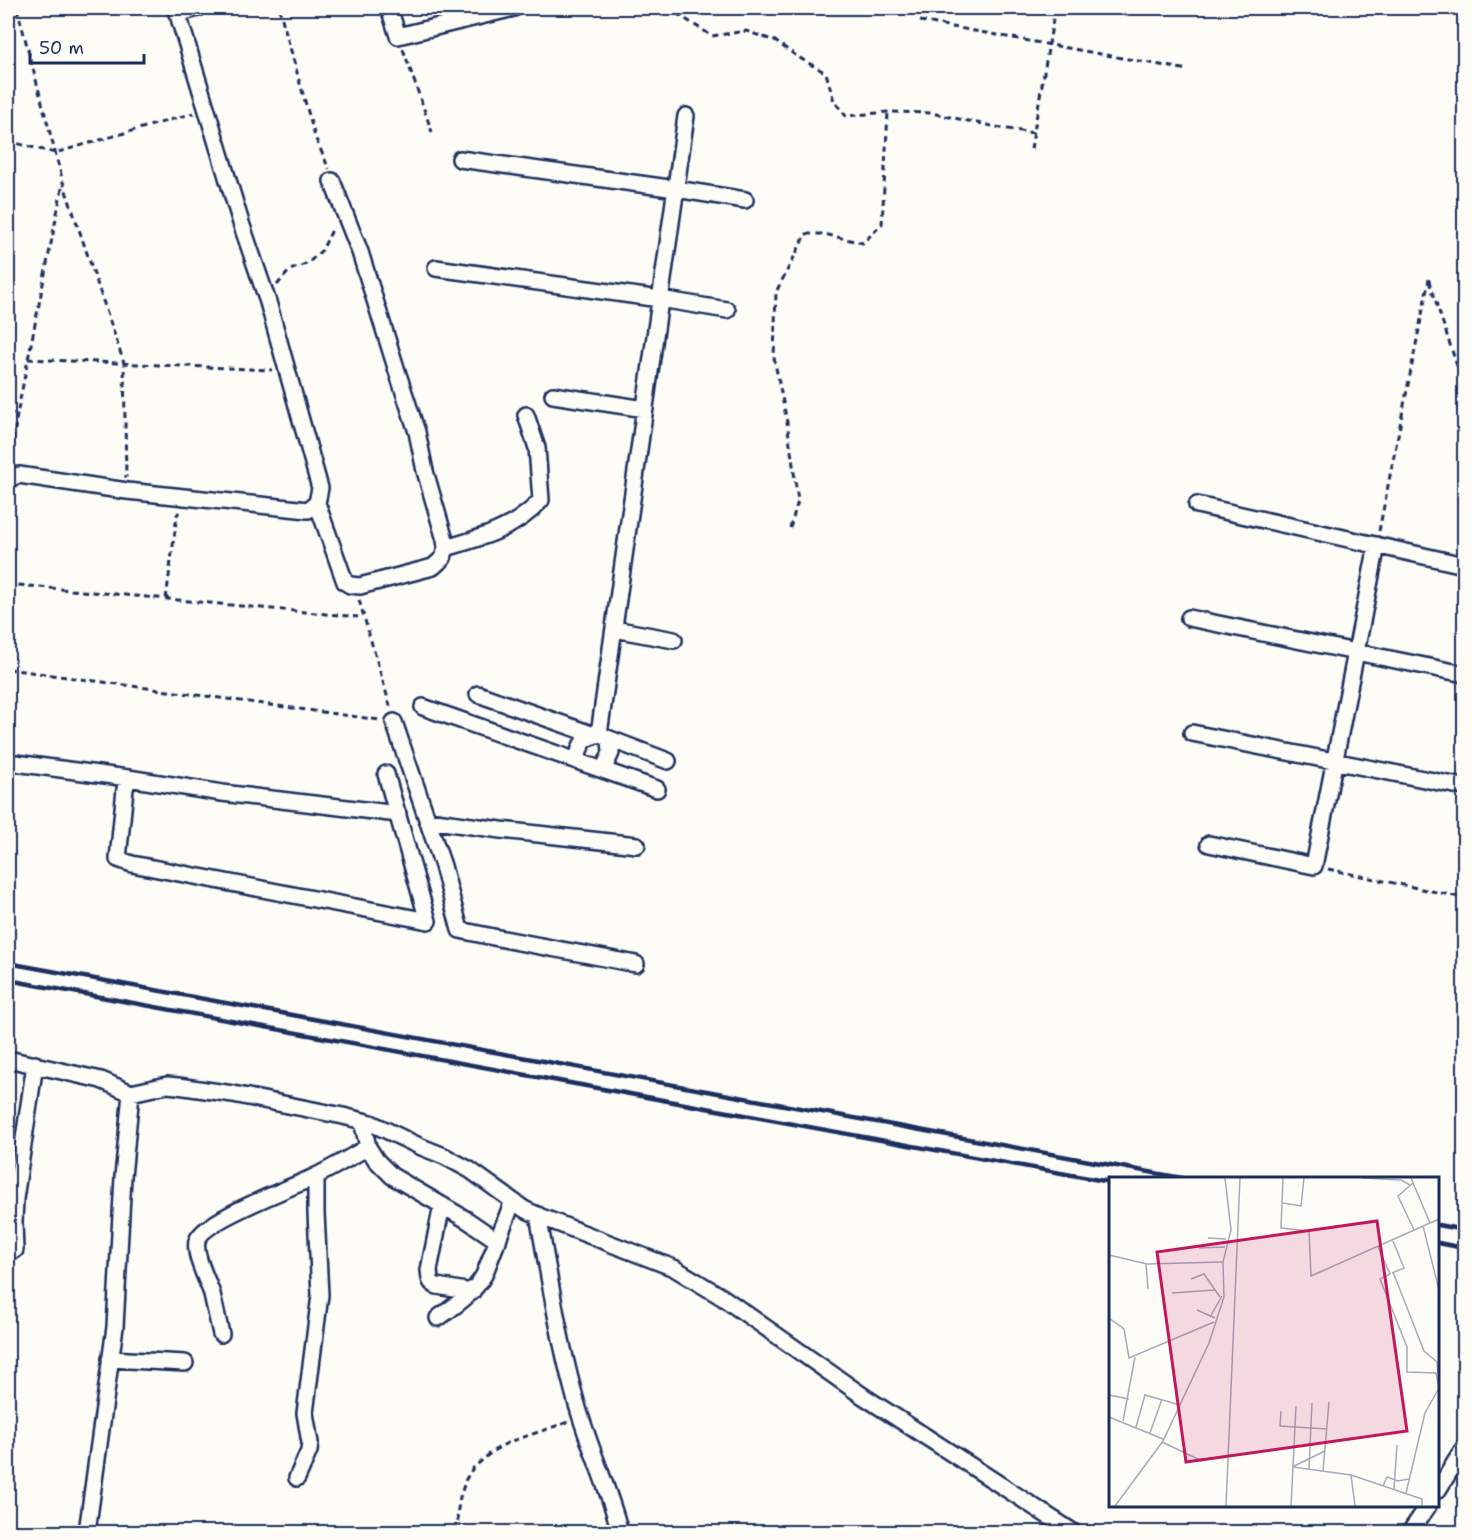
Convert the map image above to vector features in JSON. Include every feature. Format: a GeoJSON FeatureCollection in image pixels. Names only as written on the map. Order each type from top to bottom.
{"type":"FeatureCollection","features":[{"type":"Feature","properties":{"kind":"street"},"geometry":{"type":"LineString","coordinates":[[198,8],[176,11],[241,223],[268,302],[320,488],[317,503],[345,582],[360,586],[433,567],[443,558],[446,548],[417,432],[360,252],[332,181]]}},
{"type":"Feature","properties":{"kind":"street"},"geometry":{"type":"LineString","coordinates":[[389,8],[398,36],[514,8]]}},
{"type":"Feature","properties":{"kind":"street"},"geometry":{"type":"LineString","coordinates":[[603,770],[610,753],[601,736],[614,629],[686,116]]}},
{"type":"Feature","properties":{"kind":"street"},"geometry":{"type":"LineString","coordinates":[[460,159],[745,200]]}},
{"type":"Feature","properties":{"kind":"street"},"geometry":{"type":"LineString","coordinates":[[436,267],[727,310]]}},
{"type":"Feature","properties":{"kind":"street"},"geometry":{"type":"LineString","coordinates":[[553,395],[645,410]]}},
{"type":"Feature","properties":{"kind":"street"},"geometry":{"type":"LineString","coordinates":[[446,548],[498,531],[531,512],[542,500],[537,448],[526,415]]}},
{"type":"Feature","properties":{"kind":"street"},"geometry":{"type":"LineString","coordinates":[[8,472],[127,491],[308,510],[317,503]]}},
{"type":"Feature","properties":{"kind":"street"},"geometry":{"type":"LineString","coordinates":[[1197,505],[1464,565]]}},
{"type":"Feature","properties":{"kind":"street"},"geometry":{"type":"LineString","coordinates":[[1209,844],[1314,866],[1377,545]]}},
{"type":"Feature","properties":{"kind":"street"},"geometry":{"type":"LineString","coordinates":[[1189,618],[1464,674]]}},
{"type":"Feature","properties":{"kind":"street"},"geometry":{"type":"LineString","coordinates":[[614,629],[674,640]]}},
{"type":"Feature","properties":{"kind":"street"},"geometry":{"type":"LineString","coordinates":[[478,694],[668,761]]}},
{"type":"Feature","properties":{"kind":"street"},"geometry":{"type":"LineString","coordinates":[[423,707],[657,789]]}},
{"type":"Feature","properties":{"kind":"street"},"geometry":{"type":"LineString","coordinates":[[394,722],[429,820],[460,930],[636,964]]}},
{"type":"Feature","properties":{"kind":"street"},"geometry":{"type":"LineString","coordinates":[[1192,733],[1464,787]]}},
{"type":"Feature","properties":{"kind":"street"},"geometry":{"type":"LineString","coordinates":[[577,761],[579,748],[585,738],[601,736]]}},
{"type":"Feature","properties":{"kind":"street"},"geometry":{"type":"LineString","coordinates":[[8,762],[222,793],[398,814]]}},
{"type":"Feature","properties":{"kind":"street"},"geometry":{"type":"LineString","coordinates":[[128,778],[118,859],[132,864],[428,921],[387,774]]}},
{"type":"Feature","properties":{"kind":"street"},"geometry":{"type":"LineString","coordinates":[[429,820],[637,845]]}},
{"type":"Feature","properties":{"kind":"street"},"geometry":{"type":"LineString","coordinates":[[8,1059],[100,1080],[131,1093],[167,1085],[178,1086],[233,1094],[371,1123],[470,1170],[524,1209],[674,1268],[722,1297],[863,1396],[1071,1532]]}},
{"type":"Feature","properties":{"kind":"street"},"geometry":{"type":"LineString","coordinates":[[15,1250],[15,1199],[35,1064]]}},
{"type":"Feature","properties":{"kind":"street"},"geometry":{"type":"LineString","coordinates":[[87,1533],[115,1327],[123,1178],[131,1093]]}},
{"type":"Feature","properties":{"kind":"street"},"geometry":{"type":"LineString","coordinates":[[362,1121],[368,1147],[376,1160],[392,1176],[498,1241]]}},
{"type":"Feature","properties":{"kind":"street"},"geometry":{"type":"LineString","coordinates":[[221,1334],[212,1294],[197,1251],[200,1234],[211,1225],[266,1197],[316,1176],[368,1147]]}},
{"type":"Feature","properties":{"kind":"street"},"geometry":{"type":"LineString","coordinates":[[297,1478],[309,1451],[310,1443],[305,1413],[320,1295],[316,1176]]}},
{"type":"Feature","properties":{"kind":"street"},"geometry":{"type":"LineString","coordinates":[[438,1318],[464,1299],[478,1285],[513,1201]]}},
{"type":"Feature","properties":{"kind":"street"},"geometry":{"type":"LineString","coordinates":[[442,1205],[429,1270],[430,1280],[437,1286],[472,1292]]}},
{"type":"Feature","properties":{"kind":"street"},"geometry":{"type":"LineString","coordinates":[[538,1215],[560,1337],[580,1417],[603,1478],[620,1533]]}},
{"type":"Feature","properties":{"kind":"street"},"geometry":{"type":"LineString","coordinates":[[110,1359],[185,1363]]}},
{"type":"Feature","properties":{"kind":"street"},"geometry":{"type":"LineString","coordinates":[[1439,1487],[1464,1449]]}},
{"type":"Feature","properties":{"kind":"street"},"geometry":{"type":"LineString","coordinates":[[1410,1533],[1427,1507]]}},
{"type":"Feature","properties":{"kind":"path"},"geometry":{"type":"LineString","coordinates":[[17,8],[63,182],[124,363],[127,491]]}},
{"type":"Feature","properties":{"kind":"path"},"geometry":{"type":"LineString","coordinates":[[279,8],[315,137],[328,164],[332,181]]}},
{"type":"Feature","properties":{"kind":"path"},"geometry":{"type":"LineString","coordinates":[[668,8],[712,36],[746,31],[775,41],[826,73],[834,101],[846,116],[888,112],[931,113],[1034,133]]}},
{"type":"Feature","properties":{"kind":"path"},"geometry":{"type":"LineString","coordinates":[[1031,149],[1055,8]]}},
{"type":"Feature","properties":{"kind":"path"},"geometry":{"type":"LineString","coordinates":[[920,21],[1188,70]]}},
{"type":"Feature","properties":{"kind":"path"},"geometry":{"type":"LineString","coordinates":[[398,36],[432,132]]}},
{"type":"Feature","properties":{"kind":"path"},"geometry":{"type":"LineString","coordinates":[[8,141],[55,153],[206,109]]}},
{"type":"Feature","properties":{"kind":"path"},"geometry":{"type":"LineString","coordinates":[[790,528],[798,501],[787,423],[774,358],[776,292],[806,234],[824,234],[864,243],[882,224],[888,112]]}},
{"type":"Feature","properties":{"kind":"path"},"geometry":{"type":"LineString","coordinates":[[8,472],[63,182]]}},
{"type":"Feature","properties":{"kind":"path"},"geometry":{"type":"LineString","coordinates":[[268,302],[278,282],[290,270],[308,263],[322,250],[335,224]]}},
{"type":"Feature","properties":{"kind":"path"},"geometry":{"type":"LineString","coordinates":[[1377,545],[1429,279],[1464,387]]}},
{"type":"Feature","properties":{"kind":"path"},"geometry":{"type":"LineString","coordinates":[[28,359],[286,370]]}},
{"type":"Feature","properties":{"kind":"path"},"geometry":{"type":"LineString","coordinates":[[8,412],[17,415]]}},
{"type":"Feature","properties":{"kind":"path"},"geometry":{"type":"LineString","coordinates":[[166,599],[177,515],[189,498]]}},
{"type":"Feature","properties":{"kind":"path"},"geometry":{"type":"LineString","coordinates":[[8,584],[358,617]]}},
{"type":"Feature","properties":{"kind":"path"},"geometry":{"type":"LineString","coordinates":[[8,669],[394,722],[354,586]]}},
{"type":"Feature","properties":{"kind":"path"},"geometry":{"type":"LineString","coordinates":[[1314,866],[1464,898]]}},
{"type":"Feature","properties":{"kind":"path"},"geometry":{"type":"LineString","coordinates":[[460,1533],[457,1515],[460,1497],[466,1479],[473,1468],[493,1450],[509,1442],[580,1417]]}},
{"type":"Feature","properties":{"kind":"railway"},"geometry":{"type":"LineString","coordinates":[[8,963],[1177,1177]]}},
{"type":"Feature","properties":{"kind":"railway"},"geometry":{"type":"LineString","coordinates":[[8,980],[1109,1182]]}},
{"type":"Feature","properties":{"kind":"railway"},"geometry":{"type":"LineString","coordinates":[[1439,1225],[1464,1230]]}},
{"type":"Feature","properties":{"kind":"railway"},"geometry":{"type":"LineString","coordinates":[[1439,1243],[1464,1248]]}}]}
